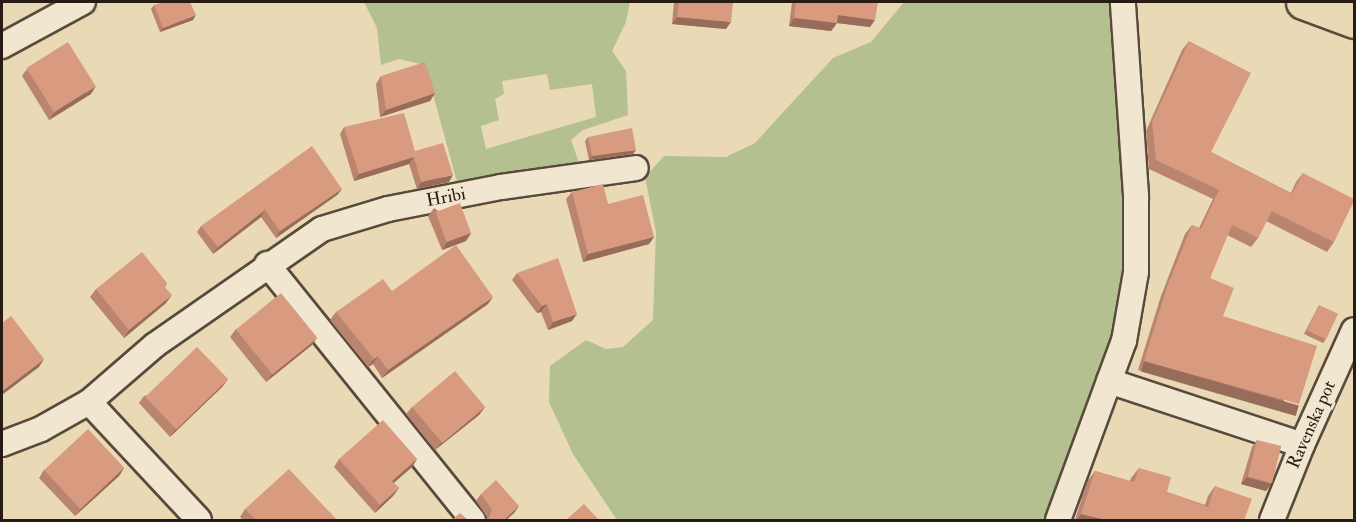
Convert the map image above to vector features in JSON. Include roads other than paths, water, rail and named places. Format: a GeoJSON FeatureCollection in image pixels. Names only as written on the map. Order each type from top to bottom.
{"type":"FeatureCollection","features":[{"type":"Feature","properties":{"kind":"main road"},"geometry":{"type":"LineString","coordinates":[[1303,2],[1354,21]]}},
{"type":"Feature","properties":{"kind":"street"},"geometry":{"type":"LineString","coordinates":[[2,46],[83,2]]}},
{"type":"Feature","properties":{"kind":"street"},"geometry":{"type":"LineString","coordinates":[[1058,520],[1124,340],[1136,272],[1136,195],[1123,2]]}},
{"type":"Feature","properties":{"kind":"street","name":"Hribi"},"geometry":{"type":"LineString","coordinates":[[2,444],[41,429],[89,402],[155,345],[267,264],[322,228],[388,209],[501,187],[636,168]]}},
{"type":"Feature","properties":{"kind":"street"},"geometry":{"type":"LineString","coordinates":[[267,264],[473,520]]}},
{"type":"Feature","properties":{"kind":"street","name":"Ravenska pot"},"geometry":{"type":"LineString","coordinates":[[1272,520],[1302,445],[1354,330]]}},
{"type":"Feature","properties":{"kind":"street"},"geometry":{"type":"LineString","coordinates":[[1109,381],[1302,445]]}},
{"type":"Feature","properties":{"kind":"street"},"geometry":{"type":"LineString","coordinates":[[89,402],[199,520]]}}]}
